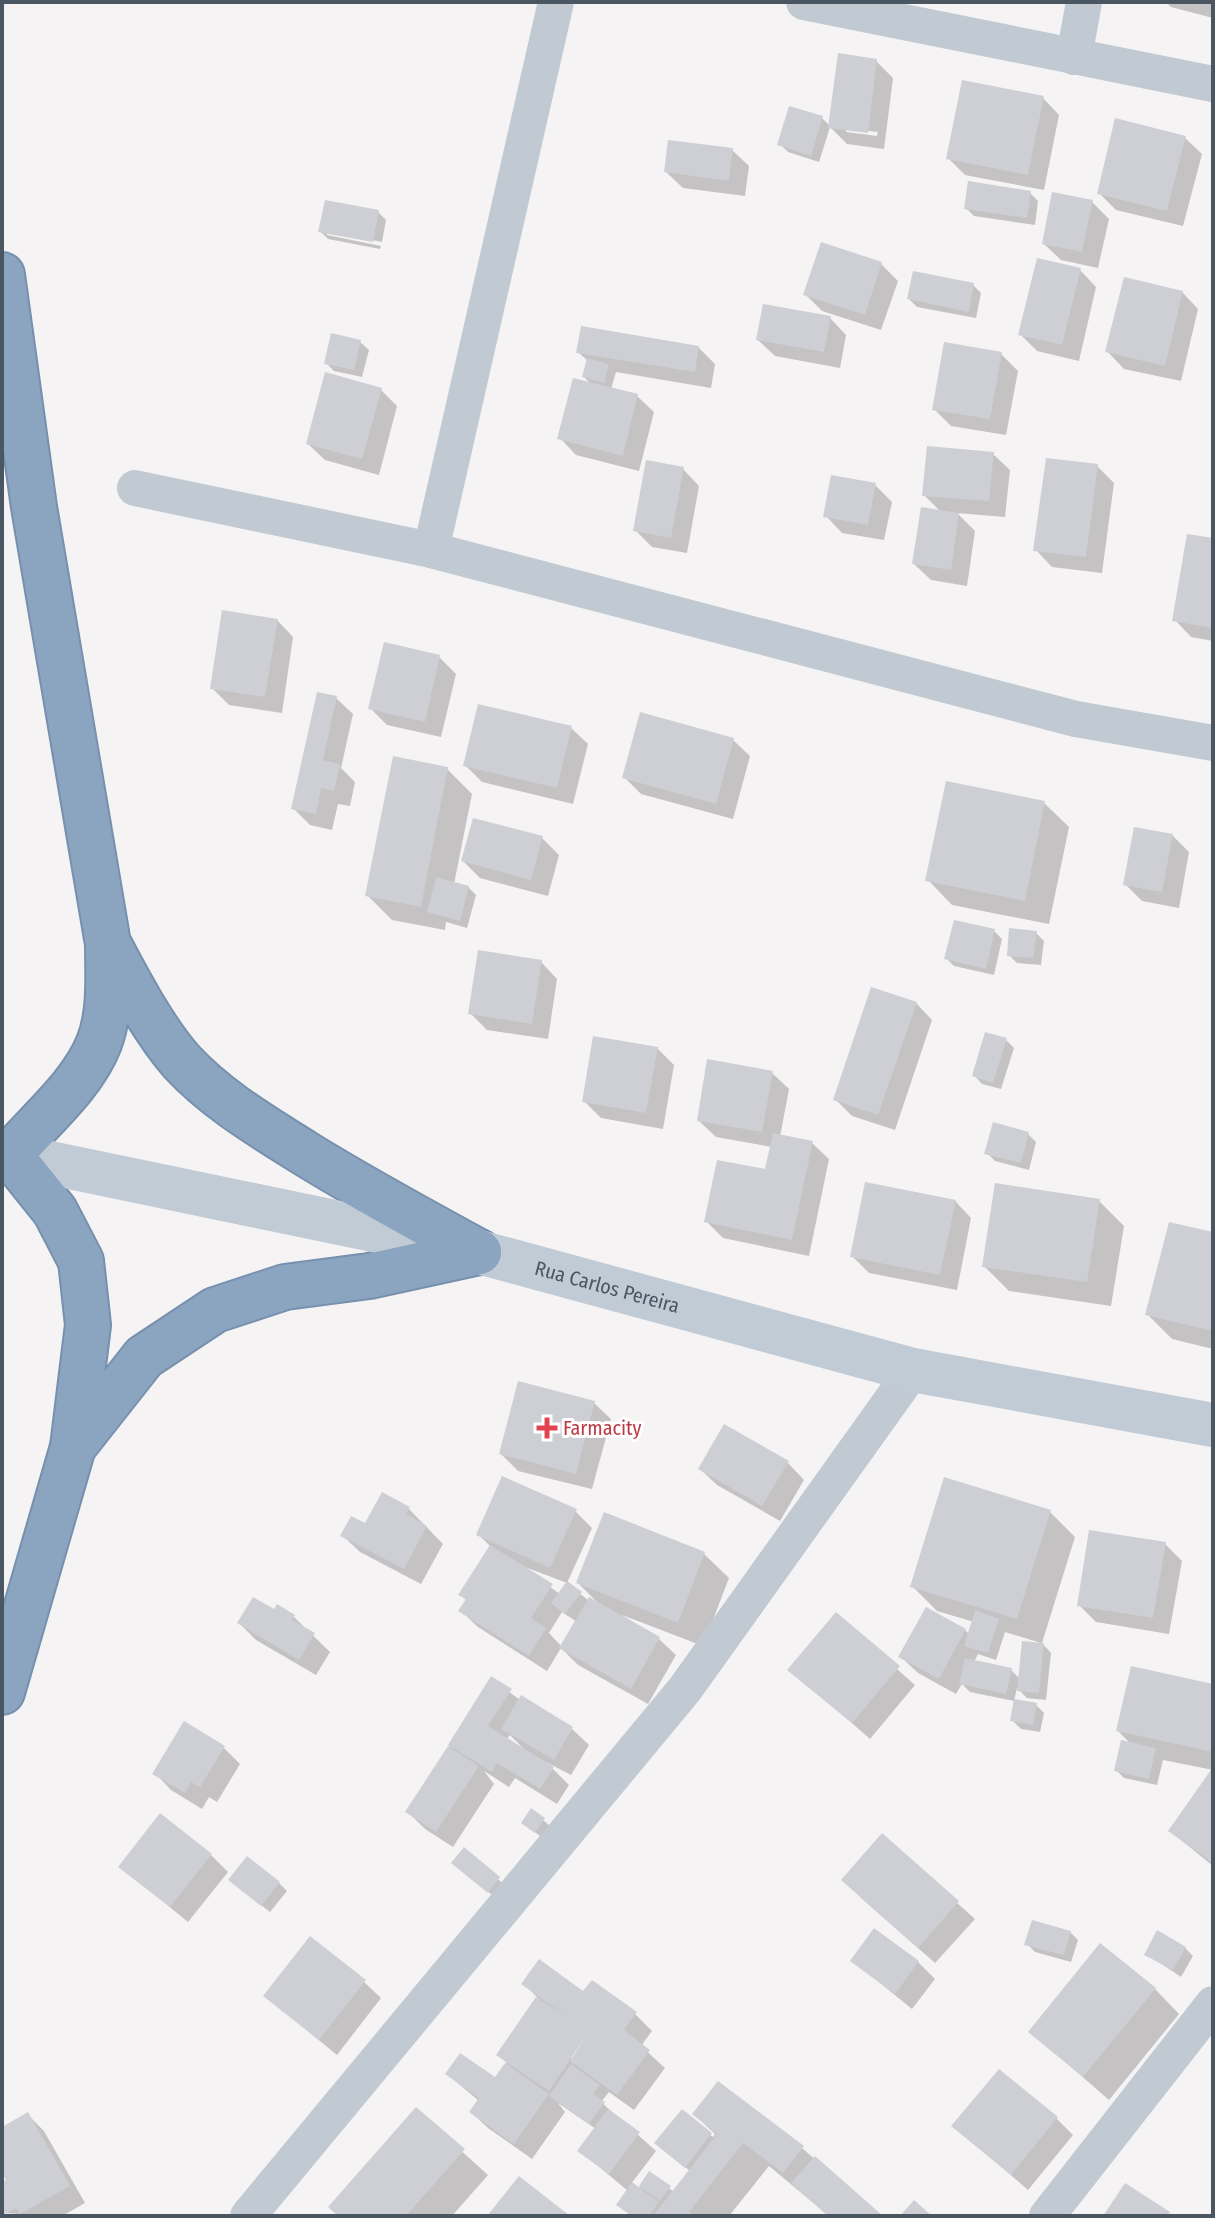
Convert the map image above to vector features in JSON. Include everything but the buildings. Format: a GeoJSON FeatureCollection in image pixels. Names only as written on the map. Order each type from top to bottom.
{"type":"FeatureCollection","features":[{"type":"Feature","properties":{"kind":"highway"},"geometry":{"type":"LineString","coordinates":[[2,275],[34,507],[108,944],[108,1000],[99,1043],[73,1087],[6,1154],[55,1211],[81,1261],[88,1325],[73,1447],[2,1692]]}},
{"type":"Feature","properties":{"kind":"highway"},"geometry":{"type":"LineString","coordinates":[[108,944],[157,1029],[206,1085],[253,1122],[351,1182],[479,1252]]}},
{"type":"Feature","properties":{"kind":"highway"},"geometry":{"type":"LineString","coordinates":[[73,1447],[144,1357],[215,1310],[285,1287],[369,1276],[479,1252]]}},
{"type":"Feature","properties":{"kind":"main road","name":"Rua Carlos Pereira"},"geometry":{"type":"LineString","coordinates":[[6,1154],[479,1252],[913,1370],[1213,1425]]}},
{"type":"Feature","properties":{"kind":"street"},"geometry":{"type":"LineString","coordinates":[[431,550],[556,2]]}},
{"type":"Feature","properties":{"kind":"street"},"geometry":{"type":"LineString","coordinates":[[804,2],[1213,84]]}},
{"type":"Feature","properties":{"kind":"street"},"geometry":{"type":"LineString","coordinates":[[1074,57],[1084,2]]}},
{"type":"Feature","properties":{"kind":"street"},"geometry":{"type":"LineString","coordinates":[[135,488],[431,550],[1076,719],[1213,743]]}},
{"type":"Feature","properties":{"kind":"street"},"geometry":{"type":"LineString","coordinates":[[248,2216],[685,1689],[913,1370]]}},
{"type":"Feature","properties":{"kind":"street"},"geometry":{"type":"LineString","coordinates":[[1047,2216],[1213,2004]]}},
{"type":"Feature","properties":{"kind":"place","name":"Farmacity"},"geometry":{"type":"Point","coordinates":[547,1428]}}]}
